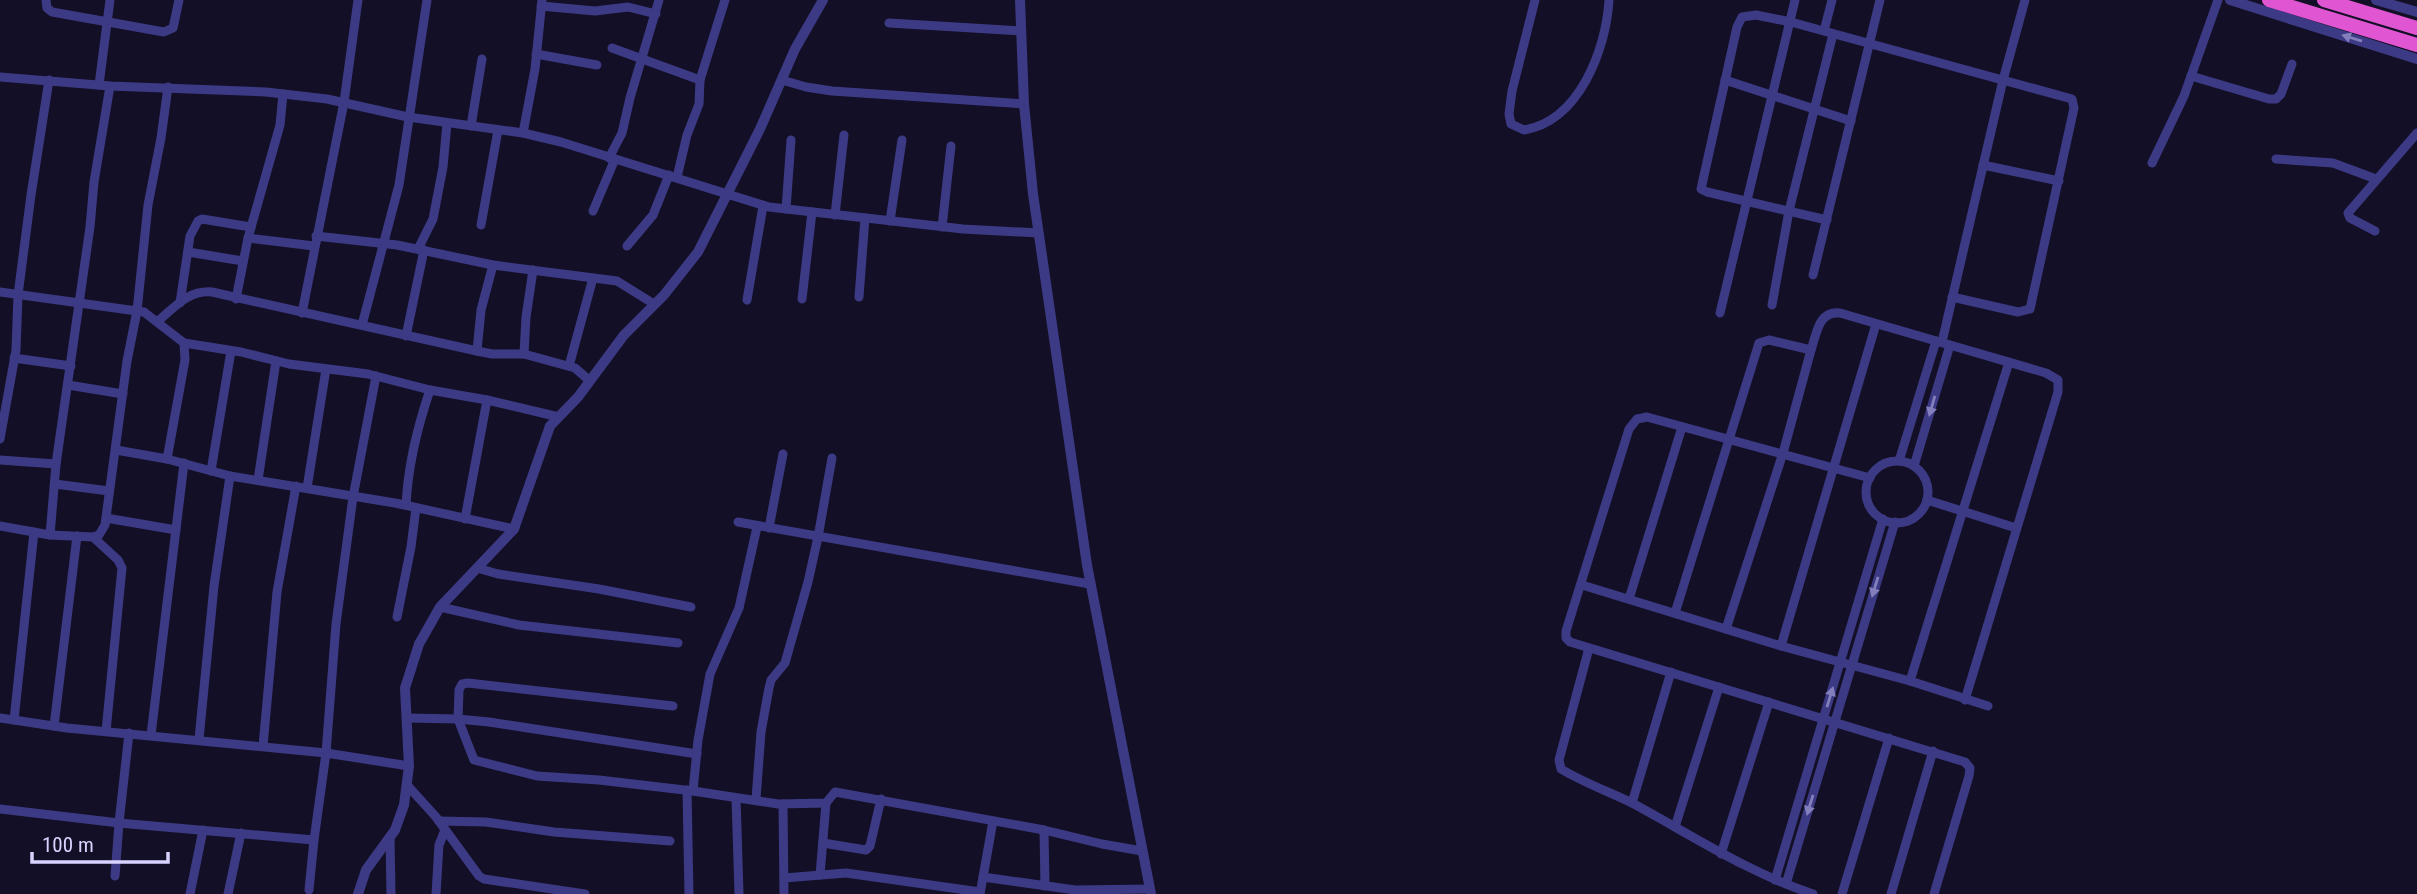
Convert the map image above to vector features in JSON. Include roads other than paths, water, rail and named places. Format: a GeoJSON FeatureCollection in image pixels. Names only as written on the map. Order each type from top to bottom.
{"type":"FeatureCollection","features":[{"type":"Feature","properties":{"kind":"highway"},"geometry":{"type":"LineString","coordinates":[[2269,0],[2385,42],[2417,45]]}},
{"type":"Feature","properties":{"kind":"highway"},"geometry":{"type":"LineString","coordinates":[[2324,0],[2417,28]]}},
{"type":"Feature","properties":{"kind":"street"},"geometry":{"type":"LineString","coordinates":[[46,0],[47,8],[52,12],[169,32],[173,28],[179,0]]}},
{"type":"Feature","properties":{"kind":"street"},"geometry":{"type":"LineString","coordinates":[[99,85],[110,0]]}},
{"type":"Feature","properties":{"kind":"street"},"geometry":{"type":"LineString","coordinates":[[302,313],[344,102],[358,0]]}},
{"type":"Feature","properties":{"kind":"street"},"geometry":{"type":"LineString","coordinates":[[362,325],[399,185],[428,0]]}},
{"type":"Feature","properties":{"kind":"street"},"geometry":{"type":"LineString","coordinates":[[593,211],[622,133],[659,0]]}},
{"type":"Feature","properties":{"kind":"street"},"geometry":{"type":"LineString","coordinates":[[627,246],[653,215],[673,176],[699,104],[700,80],[725,0]]}},
{"type":"Feature","properties":{"kind":"street"},"geometry":{"type":"LineString","coordinates":[[358,894],[366,870],[390,837],[404,804],[409,766],[405,688],[419,644],[440,607],[514,529],[551,426],[590,381],[624,335],[698,252],[728,195],[795,50],[822,0]]}},
{"type":"Feature","properties":{"kind":"street"},"geometry":{"type":"LineString","coordinates":[[983,877],[1072,892],[1151,891],[1090,584],[1039,233],[1024,104],[1020,0]]}},
{"type":"Feature","properties":{"kind":"street"},"geometry":{"type":"LineString","coordinates":[[1535,0],[1509,106],[1511,124],[1524,130],[1548,123],[1562,112],[1578,92],[1592,67],[1599,47],[1609,0]]}},
{"type":"Feature","properties":{"kind":"street"},"geometry":{"type":"LineString","coordinates":[[1720,313],[1795,0]]}},
{"type":"Feature","properties":{"kind":"street"},"geometry":{"type":"LineString","coordinates":[[1772,305],[1789,211],[1829,32],[1832,0]]}},
{"type":"Feature","properties":{"kind":"street"},"geometry":{"type":"LineString","coordinates":[[1813,275],[1880,0]]}},
{"type":"Feature","properties":{"kind":"street"},"geometry":{"type":"LineString","coordinates":[[1914,466],[2003,80],[2025,0]]}},
{"type":"Feature","properties":{"kind":"street"},"geometry":{"type":"LineString","coordinates":[[2152,163],[2191,76],[2218,0]]}},
{"type":"Feature","properties":{"kind":"street"},"geometry":{"type":"LineString","coordinates":[[2230,0],[2385,42],[2417,59]]}},
{"type":"Feature","properties":{"kind":"street"},"geometry":{"type":"LineString","coordinates":[[2376,0],[2404,4],[2417,12]]}},
{"type":"Feature","properties":{"kind":"street"},"geometry":{"type":"LineString","coordinates":[[523,133],[541,3],[595,11],[628,7],[656,14]]}},
{"type":"Feature","properties":{"kind":"street"},"geometry":{"type":"LineString","coordinates":[[1826,219],[1707,192],[1701,187],[1737,27],[1742,18],[1756,15],[1791,22],[2067,97],[2074,102],[2030,309],[2027,312],[2018,312],[1952,297]]}},
{"type":"Feature","properties":{"kind":"street"},"geometry":{"type":"LineString","coordinates":[[890,23],[1021,32]]}},
{"type":"Feature","properties":{"kind":"street"},"geometry":{"type":"LineString","coordinates":[[612,48],[700,80]]}},
{"type":"Feature","properties":{"kind":"street"},"geometry":{"type":"LineString","coordinates":[[536,54],[597,65]]}},
{"type":"Feature","properties":{"kind":"street"},"geometry":{"type":"LineString","coordinates":[[471,126],[482,60]]}},
{"type":"Feature","properties":{"kind":"street"},"geometry":{"type":"LineString","coordinates":[[2191,76],[2276,99],[2281,94],[2292,64]]}},
{"type":"Feature","properties":{"kind":"street"},"geometry":{"type":"LineString","coordinates":[[0,78],[283,94],[344,102],[408,117],[523,133],[673,176],[763,206],[942,227],[1039,233]]}},
{"type":"Feature","properties":{"kind":"street"},"geometry":{"type":"LineString","coordinates":[[0,439],[4,397],[15,358],[18,295],[30,195],[49,80]]}},
{"type":"Feature","properties":{"kind":"street"},"geometry":{"type":"LineString","coordinates":[[782,80],[806,88],[832,91],[1024,104]]}},
{"type":"Feature","properties":{"kind":"street"},"geometry":{"type":"LineString","coordinates":[[1725,80],[1851,121]]}},
{"type":"Feature","properties":{"kind":"street"},"geometry":{"type":"LineString","coordinates":[[50,535],[56,464],[110,86]]}},
{"type":"Feature","properties":{"kind":"street"},"geometry":{"type":"LineString","coordinates":[[0,526],[50,535],[93,537],[99,535],[102,530],[106,518],[136,311],[148,205],[168,88]]}},
{"type":"Feature","properties":{"kind":"street"},"geometry":{"type":"LineString","coordinates":[[236,299],[248,238],[278,132],[283,94]]}},
{"type":"Feature","properties":{"kind":"street"},"geometry":{"type":"LineString","coordinates":[[406,336],[421,249],[433,219],[443,167],[447,123]]}},
{"type":"Feature","properties":{"kind":"street"},"geometry":{"type":"LineString","coordinates":[[481,225],[498,130]]}},
{"type":"Feature","properties":{"kind":"street"},"geometry":{"type":"LineString","coordinates":[[2375,231],[2348,215],[2417,133]]}},
{"type":"Feature","properties":{"kind":"street"},"geometry":{"type":"LineString","coordinates":[[835,215],[845,135]]}},
{"type":"Feature","properties":{"kind":"street"},"geometry":{"type":"LineString","coordinates":[[786,209],[791,139]]}},
{"type":"Feature","properties":{"kind":"street"},"geometry":{"type":"LineString","coordinates":[[890,221],[902,140]]}},
{"type":"Feature","properties":{"kind":"street"},"geometry":{"type":"LineString","coordinates":[[942,227],[951,146]]}},
{"type":"Feature","properties":{"kind":"street"},"geometry":{"type":"LineString","coordinates":[[2276,159],[2333,163],[2376,179]]}},
{"type":"Feature","properties":{"kind":"street"},"geometry":{"type":"LineString","coordinates":[[1983,165],[2059,180]]}},
{"type":"Feature","properties":{"kind":"street"},"geometry":{"type":"LineString","coordinates":[[747,300],[763,206]]}},
{"type":"Feature","properties":{"kind":"street"},"geometry":{"type":"LineString","coordinates":[[802,299],[811,212]]}},
{"type":"Feature","properties":{"kind":"street"},"geometry":{"type":"LineString","coordinates":[[859,297],[865,218]]}},
{"type":"Feature","properties":{"kind":"street"},"geometry":{"type":"LineString","coordinates":[[180,303],[193,227],[198,220],[251,227]]}},
{"type":"Feature","properties":{"kind":"street"},"geometry":{"type":"LineString","coordinates":[[248,238],[383,243],[421,249],[493,265],[617,281],[654,304]]}},
{"type":"Feature","properties":{"kind":"street"},"geometry":{"type":"LineString","coordinates":[[188,252],[243,261]]}},
{"type":"Feature","properties":{"kind":"street"},"geometry":{"type":"LineString","coordinates":[[477,351],[481,310],[493,265]]}},
{"type":"Feature","properties":{"kind":"street"},"geometry":{"type":"LineString","coordinates":[[524,354],[533,270]]}},
{"type":"Feature","properties":{"kind":"street"},"geometry":{"type":"LineString","coordinates":[[569,366],[593,278]]}},
{"type":"Feature","properties":{"kind":"street"},"geometry":{"type":"LineString","coordinates":[[157,322],[192,294],[200,291],[492,354],[524,354],[575,368],[590,381]]}},
{"type":"Feature","properties":{"kind":"street"},"geometry":{"type":"LineString","coordinates":[[0,292],[144,312],[184,343],[276,361],[376,376],[559,417]]}},
{"type":"Feature","properties":{"kind":"street"},"geometry":{"type":"LineString","coordinates":[[1726,629],[1783,453],[1821,319],[1829,313],[1840,313],[2009,362],[2053,376],[2059,386],[1965,699]]}},
{"type":"Feature","properties":{"kind":"street"},"geometry":{"type":"LineString","coordinates":[[1781,646],[1876,324]]}},
{"type":"Feature","properties":{"kind":"street"},"geometry":{"type":"LineString","coordinates":[[1675,613],[1759,343],[1769,340],[1811,350]]}},
{"type":"Feature","properties":{"kind":"street"},"geometry":{"type":"LineString","coordinates":[[167,459],[185,360],[184,343]]}},
{"type":"Feature","properties":{"kind":"street"},"geometry":{"type":"LineString","coordinates":[[1899,461],[1943,343]]}},
{"type":"Feature","properties":{"kind":"street"},"geometry":{"type":"LineString","coordinates":[[211,471],[231,351]]}},
{"type":"Feature","properties":{"kind":"street"},"geometry":{"type":"LineString","coordinates":[[15,358],[71,366]]}},
{"type":"Feature","properties":{"kind":"street"},"geometry":{"type":"LineString","coordinates":[[258,480],[276,361]]}},
{"type":"Feature","properties":{"kind":"street"},"geometry":{"type":"LineString","coordinates":[[1910,681],[2009,362]]}},
{"type":"Feature","properties":{"kind":"street"},"geometry":{"type":"LineString","coordinates":[[307,488],[326,369]]}},
{"type":"Feature","properties":{"kind":"street"},"geometry":{"type":"LineString","coordinates":[[309,890],[326,753],[336,624],[353,497],[376,376]]}},
{"type":"Feature","properties":{"kind":"street"},"geometry":{"type":"LineString","coordinates":[[68,385],[123,394]]}},
{"type":"Feature","properties":{"kind":"street"},"geometry":{"type":"LineString","coordinates":[[397,617],[411,547],[411,506],[407,480],[418,425],[430,390]]}},
{"type":"Feature","properties":{"kind":"street"},"geometry":{"type":"LineString","coordinates":[[465,519],[487,400]]}},
{"type":"Feature","properties":{"kind":"street"},"geometry":{"type":"LineString","coordinates":[[1870,478],[1729,438],[1641,417],[1633,422],[1629,429],[1566,638],[1589,648],[1965,762],[1970,771],[1934,894]]}},
{"type":"Feature","properties":{"kind":"street"},"geometry":{"type":"LineString","coordinates":[[1629,599],[1682,427]]}},
{"type":"Feature","properties":{"kind":"street"},"geometry":{"type":"LineString","coordinates":[[116,450],[167,459],[230,476],[411,506],[514,529]]}},
{"type":"Feature","properties":{"kind":"street"},"geometry":{"type":"LineString","coordinates":[[769,528],[783,454]]}},
{"type":"Feature","properties":{"kind":"street"},"geometry":{"type":"LineString","coordinates":[[756,799],[761,732],[771,680],[785,663],[818,537],[832,458]]}},
{"type":"Feature","properties":{"kind":"street"},"geometry":{"type":"LineString","coordinates":[[0,460],[56,464]]}},
{"type":"Feature","properties":{"kind":"street"},"geometry":{"type":"LineString","coordinates":[[1899,461],[1914,466],[1926,482],[1927,500],[1917,515],[1895,522],[1883,519],[1874,511],[1868,501],[1867,489],[1870,478],[1882,465],[1899,461]]}},
{"type":"Feature","properties":{"kind":"street"},"geometry":{"type":"LineString","coordinates":[[151,735],[184,463]]}},
{"type":"Feature","properties":{"kind":"street"},"geometry":{"type":"LineString","coordinates":[[198,739],[214,586],[230,476]]}},
{"type":"Feature","properties":{"kind":"street"},"geometry":{"type":"LineString","coordinates":[[55,484],[109,491]]}},
{"type":"Feature","properties":{"kind":"street"},"geometry":{"type":"LineString","coordinates":[[263,746],[277,593],[296,486]]}},
{"type":"Feature","properties":{"kind":"street"},"geometry":{"type":"LineString","coordinates":[[1927,500],[2016,528]]}},
{"type":"Feature","properties":{"kind":"street"},"geometry":{"type":"LineString","coordinates":[[106,518],[176,530]]}},
{"type":"Feature","properties":{"kind":"street"},"geometry":{"type":"LineString","coordinates":[[1775,880],[1883,519]]}},
{"type":"Feature","properties":{"kind":"street"},"geometry":{"type":"LineString","coordinates":[[738,522],[1090,584]]}},
{"type":"Feature","properties":{"kind":"street"},"geometry":{"type":"LineString","coordinates":[[1786,884],[1895,522]]}},
{"type":"Feature","properties":{"kind":"street"},"geometry":{"type":"LineString","coordinates":[[689,894],[690,791],[710,674],[739,608],[757,527]]}},
{"type":"Feature","properties":{"kind":"street"},"geometry":{"type":"LineString","coordinates":[[14,720],[34,532]]}},
{"type":"Feature","properties":{"kind":"street"},"geometry":{"type":"LineString","coordinates":[[54,726],[77,536]]}},
{"type":"Feature","properties":{"kind":"street"},"geometry":{"type":"LineString","coordinates":[[93,537],[118,560],[122,568],[106,731]]}},
{"type":"Feature","properties":{"kind":"street"},"geometry":{"type":"LineString","coordinates":[[477,568],[498,574],[691,607]]}},
{"type":"Feature","properties":{"kind":"street"},"geometry":{"type":"LineString","coordinates":[[1582,585],[1988,706]]}},
{"type":"Feature","properties":{"kind":"street"},"geometry":{"type":"LineString","coordinates":[[440,607],[519,625],[678,643]]}},
{"type":"Feature","properties":{"kind":"street"},"geometry":{"type":"LineString","coordinates":[[1589,648],[1559,766],[1721,853],[1775,880],[1813,894]]}},
{"type":"Feature","properties":{"kind":"street"},"geometry":{"type":"LineString","coordinates":[[1632,803],[1671,672]]}},
{"type":"Feature","properties":{"kind":"street"},"geometry":{"type":"LineString","coordinates":[[673,706],[468,683],[462,684],[458,690],[458,719],[474,760],[499,768],[537,776],[599,780],[783,804],[826,803]]}},
{"type":"Feature","properties":{"kind":"street"},"geometry":{"type":"LineString","coordinates":[[1675,827],[1718,687]]}},
{"type":"Feature","properties":{"kind":"street"},"geometry":{"type":"LineString","coordinates":[[1721,853],[1769,702]]}},
{"type":"Feature","properties":{"kind":"street"},"geometry":{"type":"LineString","coordinates":[[0,718],[54,726],[326,753],[409,766]]}},
{"type":"Feature","properties":{"kind":"street"},"geometry":{"type":"LineString","coordinates":[[407,718],[458,719],[697,754]]}},
{"type":"Feature","properties":{"kind":"street"},"geometry":{"type":"LineString","coordinates":[[115,876],[129,733]]}},
{"type":"Feature","properties":{"kind":"street"},"geometry":{"type":"LineString","coordinates":[[1842,894],[1889,738]]}},
{"type":"Feature","properties":{"kind":"street"},"geometry":{"type":"LineString","coordinates":[[1891,894],[1933,751]]}},
{"type":"Feature","properties":{"kind":"street"},"geometry":{"type":"LineString","coordinates":[[407,785],[439,821],[479,876],[484,879],[585,894]]}},
{"type":"Feature","properties":{"kind":"street"},"geometry":{"type":"LineString","coordinates":[[820,875],[826,803],[835,792],[1142,850]]}},
{"type":"Feature","properties":{"kind":"street"},"geometry":{"type":"LineString","coordinates":[[736,798],[739,894]]}},
{"type":"Feature","properties":{"kind":"street"},"geometry":{"type":"LineString","coordinates":[[823,843],[866,850],[870,846],[881,799]]}},
{"type":"Feature","properties":{"kind":"street"},"geometry":{"type":"LineString","coordinates":[[783,804],[784,894]]}},
{"type":"Feature","properties":{"kind":"street"},"geometry":{"type":"LineString","coordinates":[[2,812],[314,840]]}},
{"type":"Feature","properties":{"kind":"street"},"geometry":{"type":"LineString","coordinates":[[439,821],[486,822],[554,832],[670,841]]}},
{"type":"Feature","properties":{"kind":"street"},"geometry":{"type":"LineString","coordinates":[[784,878],[866,875],[980,893],[993,821]]}},
{"type":"Feature","properties":{"kind":"street"},"geometry":{"type":"LineString","coordinates":[[190,894],[203,830]]}},
{"type":"Feature","properties":{"kind":"street"},"geometry":{"type":"LineString","coordinates":[[436,894],[439,845],[445,830]]}},
{"type":"Feature","properties":{"kind":"street"},"geometry":{"type":"LineString","coordinates":[[1044,830],[1045,886]]}},
{"type":"Feature","properties":{"kind":"street"},"geometry":{"type":"LineString","coordinates":[[228,894],[241,833]]}},
{"type":"Feature","properties":{"kind":"street"},"geometry":{"type":"LineString","coordinates":[[390,837],[391,894]]}},
{"type":"Feature","properties":{"kind":"street"},"geometry":{"type":"LineString","coordinates":[[1017,883],[1018,894]]}},
{"type":"Feature","properties":{"kind":"street"},"geometry":{"type":"LineString","coordinates":[[519,894],[520,884]]}}]}
